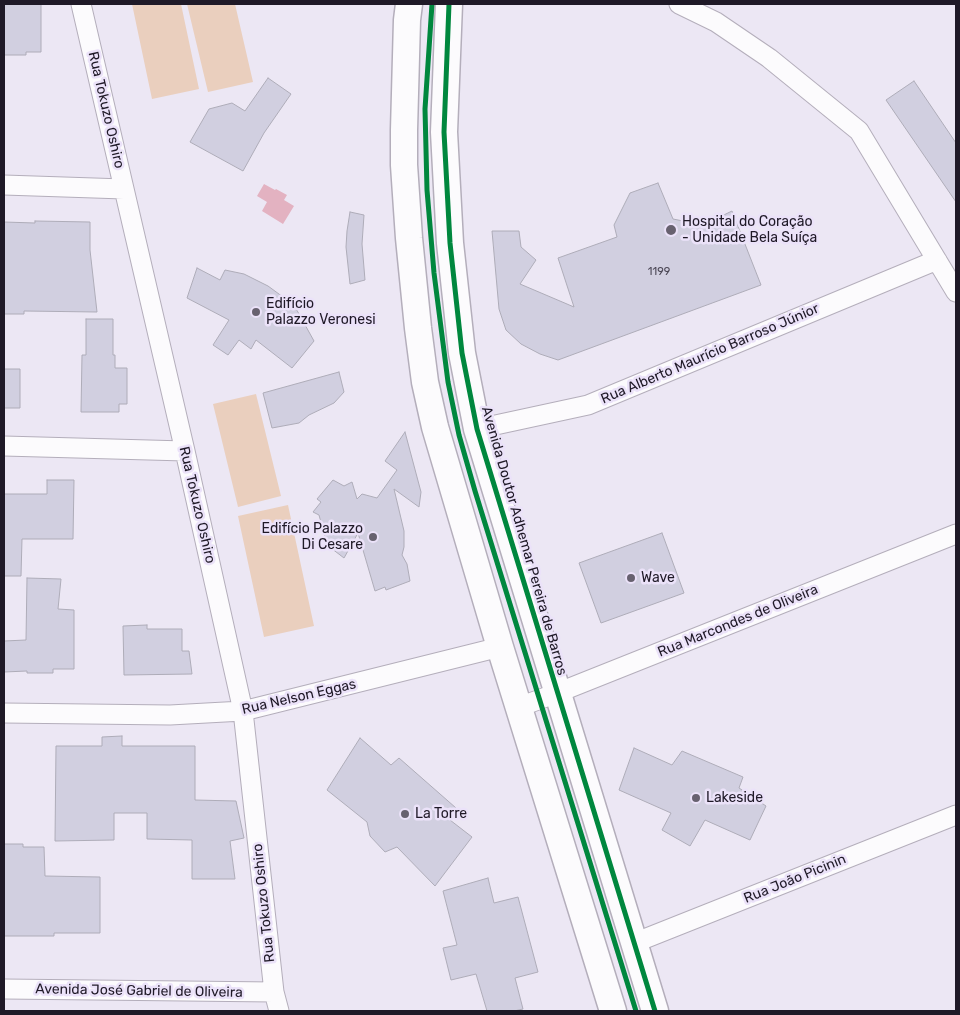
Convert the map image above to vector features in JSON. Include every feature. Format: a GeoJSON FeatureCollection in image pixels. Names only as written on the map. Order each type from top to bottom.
{"type":"FeatureCollection","features":[{"type":"Feature","properties":{"kind":"street","name":"Rua Tokuzo Oshiro"},"geometry":{"type":"LineString","coordinates":[[81,4],[185,451],[243,712],[274,992],[279,1011]]}},
{"type":"Feature","properties":{"kind":"street"},"geometry":{"type":"LineString","coordinates":[[409,4],[407,20],[404,165],[409,238],[425,382],[435,427],[500,647],[613,1011]]}},
{"type":"Feature","properties":{"kind":"street","name":"Avenida Doutor Adhemar Pereira de Barros"},"geometry":{"type":"LineString","coordinates":[[449,4],[444,132],[450,242],[462,354],[477,429],[655,1011]]}},
{"type":"Feature","properties":{"kind":"street"},"geometry":{"type":"LineString","coordinates":[[679,4],[716,22],[769,58],[859,131],[956,292]]}},
{"type":"Feature","properties":{"kind":"street"},"geometry":{"type":"LineString","coordinates":[[4,185],[124,189]]}},
{"type":"Feature","properties":{"kind":"street","name":"Rua Alberto Maurício Barroso Júnior"},"geometry":{"type":"LineString","coordinates":[[477,429],[588,405],[937,260]]}},
{"type":"Feature","properties":{"kind":"street"},"geometry":{"type":"LineString","coordinates":[[4,446],[185,451]]}},
{"type":"Feature","properties":{"kind":"street","name":"Rua Marcondes de Oliveira"},"geometry":{"type":"LineString","coordinates":[[519,707],[956,534]]}},
{"type":"Feature","properties":{"kind":"street","name":"Rua Nelson Eggas"},"geometry":{"type":"LineString","coordinates":[[4,713],[170,715],[243,712],[500,647]]}},
{"type":"Feature","properties":{"kind":"street","name":"Rua João Picinin"},"geometry":{"type":"LineString","coordinates":[[634,943],[956,815]]}},
{"type":"Feature","properties":{"kind":"street","name":"Avenida José Gabriel de Oliveira"},"geometry":{"type":"LineString","coordinates":[[4,989],[274,992]]}},
{"type":"Feature","properties":{"kind":"shaded area"},"geometry":{"type":"Polygon","coordinates":[[[132,4],[181,4],[199,89],[152,99],[132,4]]]}},
{"type":"Feature","properties":{"kind":"shaded area"},"geometry":{"type":"Polygon","coordinates":[[[187,4],[235,4],[253,82],[208,92],[187,4]]]}},
{"type":"Feature","properties":{"kind":"shaded area"},"geometry":{"type":"Polygon","coordinates":[[[264,184],[287,195],[284,200],[294,206],[283,224],[262,211],[267,202],[257,196],[264,184]]]}},
{"type":"Feature","properties":{"kind":"shaded area"},"geometry":{"type":"Polygon","coordinates":[[[256,394],[281,496],[238,507],[213,404],[256,394]]]}},
{"type":"Feature","properties":{"kind":"shaded area"},"geometry":{"type":"Polygon","coordinates":[[[288,505],[314,626],[264,637],[238,516],[288,505]]]}},
{"type":"Feature","properties":{"kind":"building"},"geometry":{"type":"Polygon","coordinates":[[[4,4],[41,4],[41,52],[26,52],[26,55],[4,55],[4,4]]]}},
{"type":"Feature","properties":{"kind":"building"},"geometry":{"type":"Polygon","coordinates":[[[268,78],[291,94],[264,133],[243,171],[190,142],[209,109],[232,103],[245,111],[268,78]]]}},
{"type":"Feature","properties":{"kind":"building"},"geometry":{"type":"Polygon","coordinates":[[[914,81],[956,143],[956,202],[886,100],[914,81]]]}},
{"type":"Feature","properties":{"kind":"building"},"geometry":{"type":"Polygon","coordinates":[[[658,183],[673,219],[703,225],[732,211],[761,285],[558,360],[540,354],[521,344],[506,330],[499,309],[492,231],[519,231],[521,247],[536,260],[520,284],[574,307],[558,258],[617,237],[614,225],[630,193],[658,183]]]}},
{"type":"Feature","properties":{"kind":"building"},"geometry":{"type":"Polygon","coordinates":[[[350,212],[364,215],[362,244],[365,280],[350,284],[346,247],[350,212]]]}},
{"type":"Feature","properties":{"kind":"building"},"geometry":{"type":"Polygon","coordinates":[[[35,221],[90,222],[90,250],[97,312],[24,311],[24,314],[4,314],[4,222],[35,223],[35,221]]]}},
{"type":"Feature","properties":{"kind":"building","name":"Edifício Palazzo Veronesi"},"geometry":{"type":"Polygon","coordinates":[[[197,268],[220,280],[225,270],[244,274],[268,286],[294,305],[314,341],[292,368],[256,340],[251,349],[239,340],[228,355],[213,345],[229,320],[187,298],[197,268]]]}},
{"type":"Feature","properties":{"kind":"building"},"geometry":{"type":"Polygon","coordinates":[[[86,319],[113,319],[115,368],[127,368],[127,404],[119,404],[119,412],[81,412],[82,355],[86,355],[86,319]]]}},
{"type":"Feature","properties":{"kind":"building"},"geometry":{"type":"Polygon","coordinates":[[[4,369],[20,369],[20,408],[4,408],[4,369]]]}},
{"type":"Feature","properties":{"kind":"building"},"geometry":{"type":"Polygon","coordinates":[[[339,372],[344,392],[334,403],[309,415],[299,423],[272,428],[263,393],[339,372]]]}},
{"type":"Feature","properties":{"kind":"building","name":"Edifício Palazzo Di Cesare"},"geometry":{"type":"Polygon","coordinates":[[[405,432],[421,492],[419,507],[394,489],[404,531],[402,555],[407,564],[410,581],[386,590],[385,587],[375,591],[358,533],[344,558],[327,545],[319,515],[313,512],[321,502],[317,499],[333,480],[344,486],[352,482],[357,499],[362,494],[377,498],[397,470],[385,461],[405,432]]]}},
{"type":"Feature","properties":{"kind":"building"},"geometry":{"type":"Polygon","coordinates":[[[47,480],[74,480],[73,539],[22,539],[21,576],[4,576],[4,494],[47,494],[47,480]]]}},
{"type":"Feature","properties":{"kind":"building","name":"Wave"},"geometry":{"type":"Polygon","coordinates":[[[662,533],[684,593],[601,623],[579,563],[662,533]]]}},
{"type":"Feature","properties":{"kind":"building"},"geometry":{"type":"Polygon","coordinates":[[[27,578],[61,579],[58,609],[74,610],[74,669],[53,669],[53,673],[4,672],[4,641],[26,640],[27,578]]]}},
{"type":"Feature","properties":{"kind":"building"},"geometry":{"type":"Polygon","coordinates":[[[147,625],[147,629],[182,629],[182,651],[189,651],[192,674],[124,675],[123,626],[147,625]]]}},
{"type":"Feature","properties":{"kind":"building"},"geometry":{"type":"Polygon","coordinates":[[[122,736],[122,746],[195,746],[195,800],[236,801],[244,838],[230,841],[235,879],[192,879],[192,840],[147,839],[147,813],[114,813],[114,840],[55,841],[56,746],[102,746],[102,737],[122,736]]]}},
{"type":"Feature","properties":{"kind":"building","name":"La Torre"},"geometry":{"type":"Polygon","coordinates":[[[360,738],[391,765],[399,758],[456,808],[450,820],[472,837],[435,886],[397,847],[385,852],[370,836],[367,822],[327,790],[360,738]]]}},
{"type":"Feature","properties":{"kind":"building","name":"Lakeside"},"geometry":{"type":"Polygon","coordinates":[[[634,748],[672,765],[682,751],[743,777],[739,788],[766,806],[750,840],[705,820],[690,846],[662,830],[671,813],[619,790],[634,748]]]}},
{"type":"Feature","properties":{"kind":"building"},"geometry":{"type":"Polygon","coordinates":[[[4,844],[23,844],[23,847],[44,847],[45,876],[100,877],[100,933],[54,933],[54,936],[4,936],[4,844]]]}},
{"type":"Feature","properties":{"kind":"building"},"geometry":{"type":"Polygon","coordinates":[[[488,878],[494,903],[518,897],[538,972],[515,978],[523,1009],[487,1011],[476,974],[451,980],[443,948],[457,945],[443,891],[488,878]]]}},
{"type":"Feature","properties":{"kind":"cycle path"},"geometry":{"type":"LineString","coordinates":[[432,4],[425,109],[427,190],[434,273],[448,382],[459,435],[475,491],[636,1011]]}},
{"type":"Feature","properties":{"kind":"cycle path"},"geometry":{"type":"LineString","coordinates":[[449,4],[444,132],[450,243],[462,353],[477,429],[655,1011]]}},
{"type":"Feature","properties":{"kind":"place","name":"Hospital do Coração - Unidade Bela Suíça"},"geometry":{"type":"Point","coordinates":[671,230]}},
{"type":"Feature","properties":{"kind":"place","name":"Edifício Palazzo Veronesi"},"geometry":{"type":"Point","coordinates":[256,312]}},
{"type":"Feature","properties":{"kind":"place","name":"Edifício Palazzo Di Cesare"},"geometry":{"type":"Point","coordinates":[373,537]}},
{"type":"Feature","properties":{"kind":"place","name":"Wave"},"geometry":{"type":"Point","coordinates":[631,578]}},
{"type":"Feature","properties":{"kind":"place","name":"Lakeside"},"geometry":{"type":"Point","coordinates":[696,798]}},
{"type":"Feature","properties":{"kind":"place","name":"La Torre"},"geometry":{"type":"Point","coordinates":[405,814]}}]}
